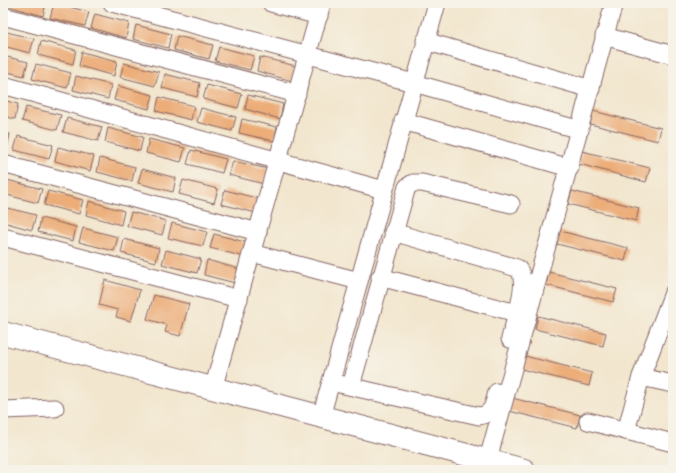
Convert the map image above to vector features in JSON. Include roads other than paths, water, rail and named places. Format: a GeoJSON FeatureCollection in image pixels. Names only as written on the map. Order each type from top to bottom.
{"type":"FeatureCollection","features":[{"type":"Feature","properties":{"kind":"highway"},"geometry":{"type":"LineString","coordinates":[[3,333],[322,417],[487,466],[524,470]]}},
{"type":"Feature","properties":{"kind":"street"},"geometry":{"type":"LineString","coordinates":[[112,3],[414,83],[580,130]]}},
{"type":"Feature","properties":{"kind":"street"},"geometry":{"type":"LineString","coordinates":[[214,389],[320,10],[270,3]]}},
{"type":"Feature","properties":{"kind":"street"},"geometry":{"type":"LineString","coordinates":[[487,466],[570,168],[614,3]]}},
{"type":"Feature","properties":{"kind":"street"},"geometry":{"type":"LineString","coordinates":[[322,417],[414,83],[434,4]]}},
{"type":"Feature","properties":{"kind":"street"},"geometry":{"type":"LineString","coordinates":[[3,16],[297,94]]}},
{"type":"Feature","properties":{"kind":"street"},"geometry":{"type":"LineString","coordinates":[[604,36],[673,55]]}},
{"type":"Feature","properties":{"kind":"street"},"geometry":{"type":"LineString","coordinates":[[425,41],[591,89]]}},
{"type":"Feature","properties":{"kind":"street"},"geometry":{"type":"LineString","coordinates":[[3,85],[384,190]]}},
{"type":"Feature","properties":{"kind":"street"},"geometry":{"type":"LineString","coordinates":[[403,121],[570,168]]}},
{"type":"Feature","properties":{"kind":"street"},"geometry":{"type":"LineString","coordinates":[[3,164],[258,232]]}},
{"type":"Feature","properties":{"kind":"street"},"geometry":{"type":"LineString","coordinates":[[351,386],[404,191],[407,187],[413,183],[432,184],[512,204]]}},
{"type":"Feature","properties":{"kind":"street"},"geometry":{"type":"LineString","coordinates":[[331,382],[479,416],[485,416],[490,412],[494,404],[524,285],[521,271],[517,268],[393,232]]}},
{"type":"Feature","properties":{"kind":"street"},"geometry":{"type":"LineString","coordinates":[[3,237],[239,299]]}},
{"type":"Feature","properties":{"kind":"street"},"geometry":{"type":"LineString","coordinates":[[252,253],[359,281]]}},
{"type":"Feature","properties":{"kind":"street"},"geometry":{"type":"LineString","coordinates":[[380,277],[517,313]]}},
{"type":"Feature","properties":{"kind":"street"},"geometry":{"type":"LineString","coordinates":[[626,431],[641,377],[673,293]]}},
{"type":"Feature","properties":{"kind":"street"},"geometry":{"type":"LineString","coordinates":[[641,377],[673,384]]}},
{"type":"Feature","properties":{"kind":"street"},"geometry":{"type":"LineString","coordinates":[[3,410],[55,408]]}},
{"type":"Feature","properties":{"kind":"street"},"geometry":{"type":"LineString","coordinates":[[588,421],[673,443]]}}]}
